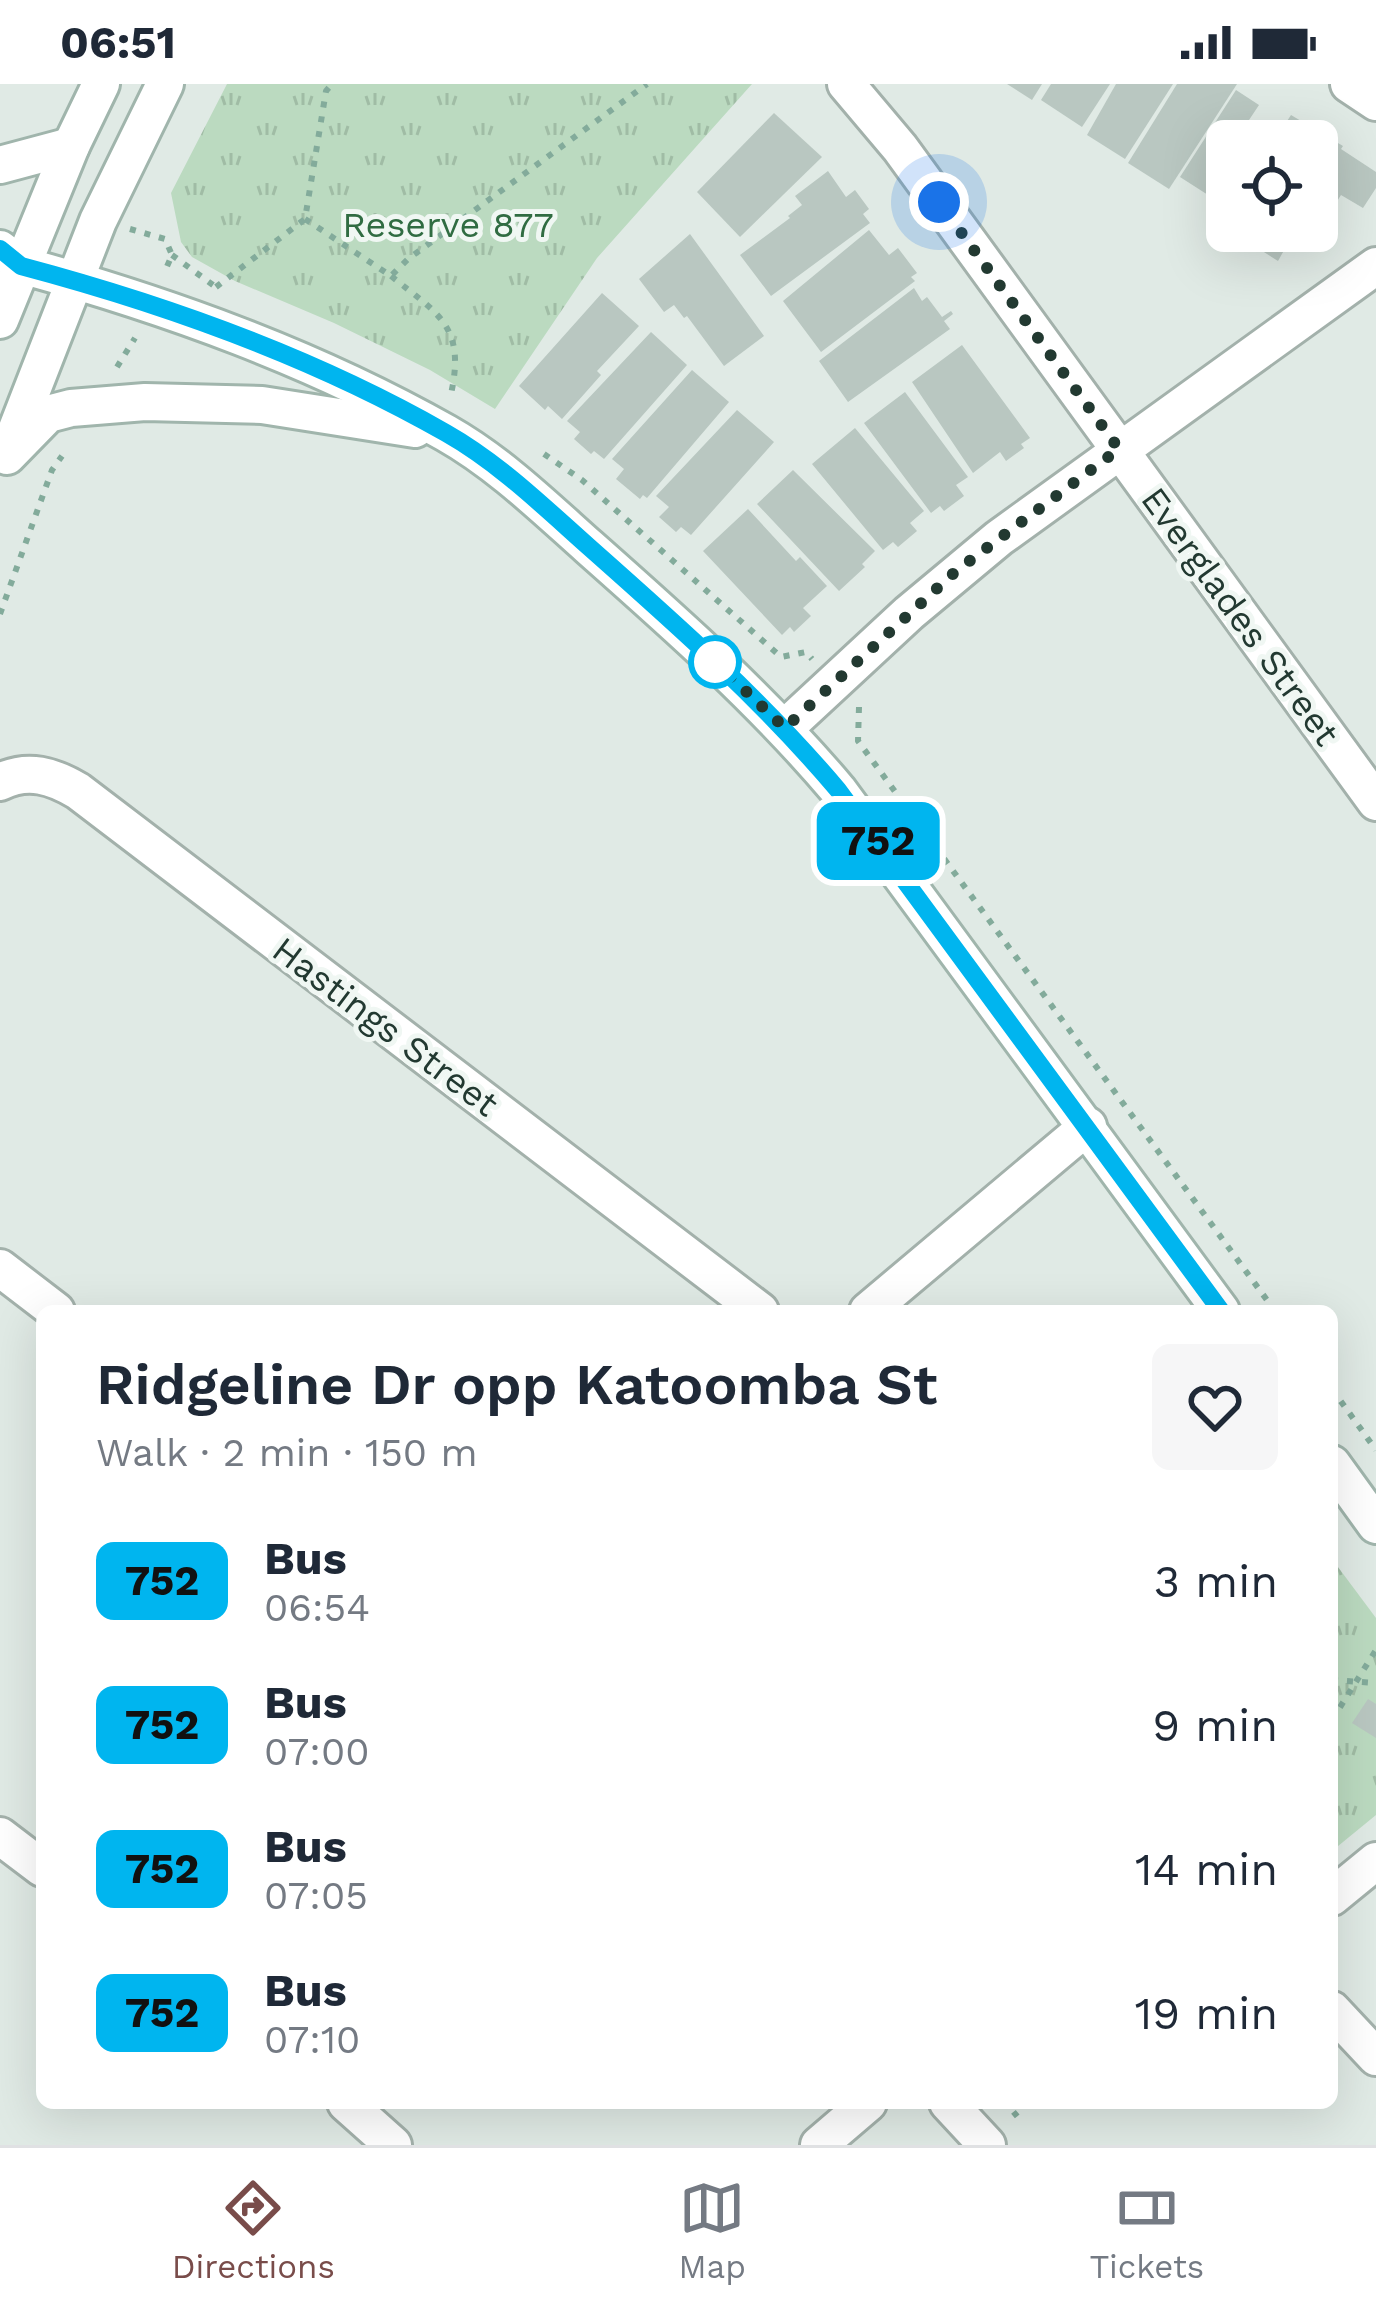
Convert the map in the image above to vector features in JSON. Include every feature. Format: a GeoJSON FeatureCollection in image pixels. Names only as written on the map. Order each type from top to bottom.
{"type":"FeatureCollection","features":[{"type":"Feature","properties":{"kind":"street"},"geometry":{"type":"LineString","coordinates":[[0,320],[7,261],[101,84]]}},
{"type":"Feature","properties":{"kind":"street"},"geometry":{"type":"LineString","coordinates":[[3,465],[98,220],[165,84]]}},
{"type":"Feature","properties":{"kind":"street","name":"Everglades Street"},"geometry":{"type":"LineString","coordinates":[[847,84],[900,148],[1372,786]]}},
{"type":"Feature","properties":{"kind":"street"},"geometry":{"type":"LineString","coordinates":[[1348,84],[1376,102]]}},
{"type":"Feature","properties":{"kind":"street"},"geometry":{"type":"LineString","coordinates":[[0,166],[71,146]]}},
{"type":"Feature","properties":{"kind":"street"},"geometry":{"type":"LineString","coordinates":[[7,261],[151,304],[301,361],[448,434],[542,506],[785,728],[861,820],[1217,1305]]}},
{"type":"Feature","properties":{"kind":"street"},"geometry":{"type":"LineString","coordinates":[[785,728],[956,571],[1376,266]]}},
{"type":"Feature","properties":{"kind":"street"},"geometry":{"type":"LineString","coordinates":[[3,465],[48,414],[145,402],[262,404],[448,434]]}},
{"type":"Feature","properties":{"kind":"street","name":"Hastings Street"},"geometry":{"type":"LineString","coordinates":[[0,782],[42,775],[79,791],[752,1305]]}},
{"type":"Feature","properties":{"kind":"street"},"geometry":{"type":"LineString","coordinates":[[875,1305],[1088,1126]]}},
{"type":"Feature","properties":{"kind":"street"},"geometry":{"type":"LineString","coordinates":[[0,1268],[48,1305]]}},
{"type":"Feature","properties":{"kind":"street"},"geometry":{"type":"LineString","coordinates":[[1338,1475],[1376,1525]]}},
{"type":"Feature","properties":{"kind":"street"},"geometry":{"type":"LineString","coordinates":[[0,1836],[36,1863]]}},
{"type":"Feature","properties":{"kind":"street"},"geometry":{"type":"LineString","coordinates":[[1338,1892],[1376,1861]]}},
{"type":"Feature","properties":{"kind":"street"},"geometry":{"type":"LineString","coordinates":[[1338,2016],[1376,2057]]}},
{"type":"Feature","properties":{"kind":"street"},"geometry":{"type":"LineString","coordinates":[[353,2109],[393,2145]]}},
{"type":"Feature","properties":{"kind":"street"},"geometry":{"type":"LineString","coordinates":[[819,2145],[861,2109]]}},
{"type":"Feature","properties":{"kind":"street"},"geometry":{"type":"LineString","coordinates":[[954,2109],[987,2145]]}},
{"type":"Feature","properties":{"kind":"path"},"geometry":{"type":"LineString","coordinates":[[217,287],[305,219],[326,92],[332,84]]}},
{"type":"Feature","properties":{"kind":"path"},"geometry":{"type":"LineString","coordinates":[[391,276],[646,84]]}},
{"type":"Feature","properties":{"kind":"path"},"geometry":{"type":"LineString","coordinates":[[305,219],[391,276],[446,320],[457,369],[450,397]]}},
{"type":"Feature","properties":{"kind":"path"},"geometry":{"type":"LineString","coordinates":[[0,614],[52,470],[73,442],[100,430],[110,374],[127,358],[172,254],[165,239],[98,220]]}},
{"type":"Feature","properties":{"kind":"path"},"geometry":{"type":"LineString","coordinates":[[1338,1397],[1376,1450]]}},
{"type":"Feature","properties":{"kind":"path"},"geometry":{"type":"LineString","coordinates":[[1338,1711],[1376,1650]]}},
{"type":"Feature","properties":{"kind":"path"},"geometry":{"type":"LineString","coordinates":[[1338,1680],[1376,1683]]}},
{"type":"Feature","properties":{"kind":"path"},"geometry":{"type":"LineString","coordinates":[[1013,2116],[1022,2109]]}},
{"type":"Feature","properties":{"kind":"green space","name":"Reserve 877"},"geometry":{"type":"Polygon","coordinates":[[[227,84],[752,84],[597,258],[495,409],[430,370],[192,257],[181,242],[171,193],[227,84]]]}},
{"type":"Feature","properties":{"kind":"green space"},"geometry":{"type":"Polygon","coordinates":[[[1338,1567],[1376,1618],[1376,1815],[1338,1846],[1338,1567]]]}},
{"type":"Feature","properties":{"kind":"building"},"geometry":{"type":"Polygon","coordinates":[[[1007,84],[1042,84],[1032,100],[1007,84]]]}},
{"type":"Feature","properties":{"kind":"building"},"geometry":{"type":"Polygon","coordinates":[[[1051,84],[1110,84],[1082,127],[1041,100],[1051,84]]]}},
{"type":"Feature","properties":{"kind":"building"},"geometry":{"type":"Polygon","coordinates":[[[1116,84],[1173,84],[1125,159],[1087,135],[1116,84]]]}},
{"type":"Feature","properties":{"kind":"building"},"geometry":{"type":"Polygon","coordinates":[[[1177,84],[1237,84],[1214,120],[1206,120],[1206,132],[1169,189],[1128,163],[1177,84]]]}},
{"type":"Feature","properties":{"kind":"building"},"geometry":{"type":"Polygon","coordinates":[[[1236,90],[1259,105],[1249,120],[1217,120],[1236,90]]]}},
{"type":"Feature","properties":{"kind":"building"},"geometry":{"type":"Polygon","coordinates":[[[774,113],[822,157],[740,237],[697,192],[774,113]]]}},
{"type":"Feature","properties":{"kind":"building"},"geometry":{"type":"Polygon","coordinates":[[[1206,137],[1206,194],[1180,177],[1206,137]]]}},
{"type":"Feature","properties":{"kind":"building"},"geometry":{"type":"Polygon","coordinates":[[[1338,143],[1376,172],[1376,188],[1363,208],[1341,195],[1338,200],[1338,143]]]}},
{"type":"Feature","properties":{"kind":"building"},"geometry":{"type":"Polygon","coordinates":[[[828,171],[846,197],[855,190],[869,209],[863,214],[870,223],[771,296],[740,255],[790,218],[802,205],[795,196],[828,171]]]}},
{"type":"Feature","properties":{"kind":"building"},"geometry":{"type":"Polygon","coordinates":[[[869,230],[889,255],[898,248],[917,273],[911,277],[915,281],[821,352],[783,301],[869,230]]]}},
{"type":"Feature","properties":{"kind":"building"},"geometry":{"type":"Polygon","coordinates":[[[690,234],[764,336],[724,366],[687,316],[674,305],[664,312],[639,279],[690,234]]]}},
{"type":"Feature","properties":{"kind":"building"},"geometry":{"type":"Polygon","coordinates":[[[914,288],[942,317],[951,311],[944,321],[950,329],[848,402],[819,361],[914,288]]]}},
{"type":"Feature","properties":{"kind":"building"},"geometry":{"type":"Polygon","coordinates":[[[602,293],[639,326],[597,371],[601,375],[562,419],[519,386],[602,293]]]}},
{"type":"Feature","properties":{"kind":"building"},"geometry":{"type":"Polygon","coordinates":[[[651,332],[687,365],[604,459],[594,451],[591,454],[574,439],[580,432],[567,421],[651,332]]]}},
{"type":"Feature","properties":{"kind":"building"},"geometry":{"type":"Polygon","coordinates":[[[962,345],[1030,438],[1006,461],[1000,452],[973,473],[912,382],[962,345]]]}},
{"type":"Feature","properties":{"kind":"building"},"geometry":{"type":"Polygon","coordinates":[[[692,370],[729,402],[647,498],[640,499],[616,479],[624,469],[612,459],[692,370]]]}},
{"type":"Feature","properties":{"kind":"building"},"geometry":{"type":"Polygon","coordinates":[[[905,392],[968,477],[956,485],[964,496],[944,511],[940,506],[931,513],[864,423],[905,392]]]}},
{"type":"Feature","properties":{"kind":"building"},"geometry":{"type":"Polygon","coordinates":[[[737,410],[774,442],[691,535],[681,527],[676,532],[659,517],[669,507],[656,496],[737,410]]]}},
{"type":"Feature","properties":{"kind":"building"},"geometry":{"type":"Polygon","coordinates":[[[855,428],[924,511],[910,523],[917,531],[898,547],[893,542],[883,550],[812,464],[855,428]]]}},
{"type":"Feature","properties":{"kind":"building"},"geometry":{"type":"Polygon","coordinates":[[[793,470],[875,551],[839,591],[757,504],[793,470]]]}},
{"type":"Feature","properties":{"kind":"building"},"geometry":{"type":"Polygon","coordinates":[[[748,509],[796,561],[800,557],[827,586],[803,608],[811,616],[794,632],[790,627],[782,635],[703,551],[748,509]]]}},
{"type":"Feature","properties":{"kind":"building"},"geometry":{"type":"Polygon","coordinates":[[[1368,1699],[1376,1704],[1376,1738],[1352,1723],[1368,1699]]]}},
{"type":"Feature","properties":{"kind":"bus line","name":"752"},"geometry":{"type":"LineString","coordinates":[[0,249],[21,266],[211,325],[334,376],[448,434],[542,506],[785,728],[838,790],[1217,1305]]}},
{"type":"Feature","properties":{"kind":"route"},"geometry":{"type":"LineString","coordinates":[[715,662],[785,728],[956,571],[1119,449],[939,202]]}}]}
